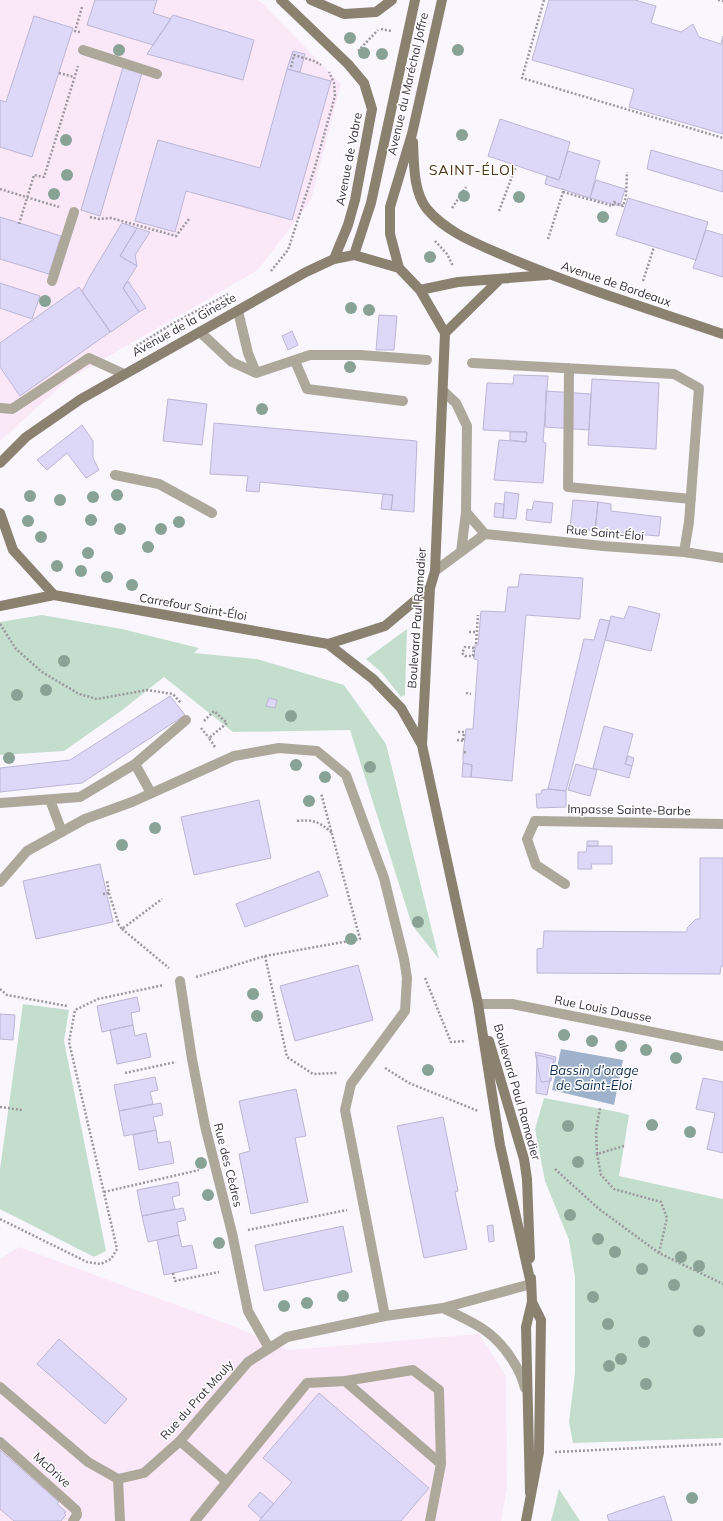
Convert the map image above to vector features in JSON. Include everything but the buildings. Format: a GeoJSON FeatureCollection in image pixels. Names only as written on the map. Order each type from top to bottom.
{"type":"FeatureCollection","features":[{"type":"Feature","properties":{"kind":"main road","name":"Avenue de Vabre"},"geometry":{"type":"LineString","coordinates":[[282,0],[348,64],[364,83],[372,109],[355,200],[348,225],[334,259]]}},
{"type":"Feature","properties":{"kind":"main road"},"geometry":{"type":"LineString","coordinates":[[311,0],[344,14],[376,12],[392,0]]}},
{"type":"Feature","properties":{"kind":"main road","name":"Avenue du Maréchal Joffre"},"geometry":{"type":"LineString","coordinates":[[354,255],[371,203],[414,0]]}},
{"type":"Feature","properties":{"kind":"main road","name":"Avenue du Maréchal Joffre"},"geometry":{"type":"LineString","coordinates":[[398,268],[390,234],[390,208],[412,134],[442,0]]}},
{"type":"Feature","properties":{"kind":"main road"},"geometry":{"type":"LineString","coordinates":[[412,134],[414,178],[426,208],[440,223],[467,240],[549,275]]}},
{"type":"Feature","properties":{"kind":"main road","name":"Avenue de la Gineste"},"geometry":{"type":"LineString","coordinates":[[0,463],[26,437],[81,399],[306,272],[334,259],[354,255],[398,268]]}},
{"type":"Feature","properties":{"kind":"main road"},"geometry":{"type":"LineString","coordinates":[[398,268],[420,290],[446,333],[499,280]]}},
{"type":"Feature","properties":{"kind":"main road","name":"Avenue de Bordeaux"},"geometry":{"type":"LineString","coordinates":[[499,280],[549,275],[723,334]]}},
{"type":"Feature","properties":{"kind":"main road"},"geometry":{"type":"LineString","coordinates":[[420,290],[458,282],[499,280]]}},
{"type":"Feature","properties":{"kind":"main road","name":"Boulevard Paul Ramadier"},"geometry":{"type":"LineString","coordinates":[[446,333],[435,572],[430,588],[422,745],[478,1004],[500,1145],[531,1284]]}},
{"type":"Feature","properties":{"kind":"main road"},"geometry":{"type":"LineString","coordinates":[[0,513],[13,550],[54,595]]}},
{"type":"Feature","properties":{"kind":"main road","name":"Carrefour Saint-Éloi"},"geometry":{"type":"LineString","coordinates":[[0,606],[54,595],[328,644],[385,626],[430,588]]}},
{"type":"Feature","properties":{"kind":"main road","name":"Carrefour Saint-Éloi"},"geometry":{"type":"LineString","coordinates":[[328,644],[373,680],[401,708],[422,745]]}},
{"type":"Feature","properties":{"kind":"main road","name":"Boulevard Paul Ramadier"},"geometry":{"type":"LineString","coordinates":[[478,1004],[524,1159],[527,1179],[532,1302],[526,1328],[526,1395],[530,1493]]}},
{"type":"Feature","properties":{"kind":"main road","name":"Boulevard Paul Ramadier"},"geometry":{"type":"LineString","coordinates":[[526,1521],[530,1493],[539,1452],[541,1320],[532,1302]]}},
{"type":"Feature","properties":{"kind":"street"},"geometry":{"type":"LineString","coordinates":[[83,50],[157,74]]}},
{"type":"Feature","properties":{"kind":"street"},"geometry":{"type":"LineString","coordinates":[[52,281],[74,212]]}},
{"type":"Feature","properties":{"kind":"street"},"geometry":{"type":"LineString","coordinates":[[238,311],[248,353],[256,373]]}},
{"type":"Feature","properties":{"kind":"street"},"geometry":{"type":"LineString","coordinates":[[200,332],[232,362],[256,373],[310,355],[360,355],[427,360]]}},
{"type":"Feature","properties":{"kind":"street"},"geometry":{"type":"LineString","coordinates":[[0,408],[12,408],[89,358],[124,374]]}},
{"type":"Feature","properties":{"kind":"street"},"geometry":{"type":"LineString","coordinates":[[295,361],[307,390],[403,401]]}},
{"type":"Feature","properties":{"kind":"street"},"geometry":{"type":"LineString","coordinates":[[472,364],[674,374],[699,388],[691,499],[684,552]]}},
{"type":"Feature","properties":{"kind":"street"},"geometry":{"type":"LineString","coordinates":[[569,368],[568,487],[691,499]]}},
{"type":"Feature","properties":{"kind":"street"},"geometry":{"type":"LineString","coordinates":[[443,391],[456,404],[467,426],[466,512],[461,552]]}},
{"type":"Feature","properties":{"kind":"street"},"geometry":{"type":"LineString","coordinates":[[115,475],[159,484],[212,513]]}},
{"type":"Feature","properties":{"kind":"street"},"geometry":{"type":"LineString","coordinates":[[435,572],[485,534],[466,512]]}},
{"type":"Feature","properties":{"kind":"street","name":"Rue Saint-Éloi"},"geometry":{"type":"LineString","coordinates":[[485,534],[603,546],[684,552],[723,558]]}},
{"type":"Feature","properties":{"kind":"street"},"geometry":{"type":"LineString","coordinates":[[0,803],[80,797],[135,764],[186,720]]}},
{"type":"Feature","properties":{"kind":"street"},"geometry":{"type":"LineString","coordinates":[[0,882],[27,851],[84,819],[132,802],[234,756],[266,749],[279,748],[317,751],[346,775],[384,878],[407,978],[405,1011],[351,1084],[345,1110],[385,1316]]}},
{"type":"Feature","properties":{"kind":"street"},"geometry":{"type":"LineString","coordinates":[[135,764],[151,793]]}},
{"type":"Feature","properties":{"kind":"street"},"geometry":{"type":"LineString","coordinates":[[50,800],[62,832]]}},
{"type":"Feature","properties":{"kind":"street","name":"Impasse Sainte-Barbe"},"geometry":{"type":"LineString","coordinates":[[565,884],[536,865],[527,839],[535,821],[723,824]]}},
{"type":"Feature","properties":{"kind":"street","name":"Rue des Cèdres"},"geometry":{"type":"LineString","coordinates":[[180,981],[192,1059],[215,1166],[232,1233],[248,1311],[269,1348]]}},
{"type":"Feature","properties":{"kind":"street","name":"Rue Louis Dausse"},"geometry":{"type":"LineString","coordinates":[[478,1004],[512,1004],[723,1046]]}},
{"type":"Feature","properties":{"kind":"street","name":"Rue du Prat Mouly"},"geometry":{"type":"LineString","coordinates":[[118,1479],[144,1473],[180,1441],[248,1362],[287,1337],[385,1316],[443,1308],[531,1284]]}},
{"type":"Feature","properties":{"kind":"street"},"geometry":{"type":"LineString","coordinates":[[443,1308],[481,1326],[495,1336],[522,1375],[526,1395]]}},
{"type":"Feature","properties":{"kind":"street"},"geometry":{"type":"LineString","coordinates":[[196,1521],[226,1481],[307,1383],[345,1381],[413,1370],[439,1390],[441,1464],[430,1521]]}},
{"type":"Feature","properties":{"kind":"street"},"geometry":{"type":"LineString","coordinates":[[345,1381],[441,1464]]}},
{"type":"Feature","properties":{"kind":"street"},"geometry":{"type":"LineString","coordinates":[[0,1387],[88,1462],[118,1479],[120,1521]]}},
{"type":"Feature","properties":{"kind":"street"},"geometry":{"type":"LineString","coordinates":[[180,1441],[226,1481]]}},
{"type":"Feature","properties":{"kind":"street","name":"McDrive"},"geometry":{"type":"LineString","coordinates":[[0,1442],[76,1510],[77,1515],[73,1521]]}},
{"type":"Feature","properties":{"kind":"path"},"geometry":{"type":"LineString","coordinates":[[544,0],[522,78],[723,138]]}},
{"type":"Feature","properties":{"kind":"path"},"geometry":{"type":"LineString","coordinates":[[718,0],[723,2]]}},
{"type":"Feature","properties":{"kind":"path"},"geometry":{"type":"LineString","coordinates":[[77,31],[75,31],[82,7]]}},
{"type":"Feature","properties":{"kind":"path"},"geometry":{"type":"LineString","coordinates":[[348,64],[362,45],[379,28]]}},
{"type":"Feature","properties":{"kind":"path"},"geometry":{"type":"LineString","coordinates":[[19,224],[34,175],[44,177],[83,50]]}},
{"type":"Feature","properties":{"kind":"path"},"geometry":{"type":"LineString","coordinates":[[290,67],[294,55],[314,61]]}},
{"type":"Feature","properties":{"kind":"path"},"geometry":{"type":"LineString","coordinates":[[270,272],[288,250],[315,167],[334,96],[334,83],[328,70]]}},
{"type":"Feature","properties":{"kind":"path"},"geometry":{"type":"LineString","coordinates":[[59,73],[74,78]]}},
{"type":"Feature","properties":{"kind":"path"},"geometry":{"type":"LineString","coordinates":[[499,211],[516,166]]}},
{"type":"Feature","properties":{"kind":"path"},"geometry":{"type":"LineString","coordinates":[[548,239],[564,191],[613,206],[614,202],[623,206],[626,197],[627,172]]}},
{"type":"Feature","properties":{"kind":"path"},"geometry":{"type":"LineString","coordinates":[[450,212],[466,188]]}},
{"type":"Feature","properties":{"kind":"path"},"geometry":{"type":"LineString","coordinates":[[0,189],[62,208]]}},
{"type":"Feature","properties":{"kind":"path"},"geometry":{"type":"LineString","coordinates":[[99,219],[111,218],[176,236],[189,219]]}},
{"type":"Feature","properties":{"kind":"path"},"geometry":{"type":"LineString","coordinates":[[643,281],[654,247]]}},
{"type":"Feature","properties":{"kind":"path"},"geometry":{"type":"LineString","coordinates":[[131,349],[172,324],[229,293]]}},
{"type":"Feature","properties":{"kind":"path"},"geometry":{"type":"LineString","coordinates":[[476,644],[478,615]]}},
{"type":"Feature","properties":{"kind":"path"},"geometry":{"type":"LineString","coordinates":[[0,624],[16,649],[42,672],[79,694],[97,699],[147,690],[168,692],[173,694],[180,701]]}},
{"type":"Feature","properties":{"kind":"path"},"geometry":{"type":"LineString","coordinates":[[468,632],[476,632]]}},
{"type":"Feature","properties":{"kind":"path"},"geometry":{"type":"LineString","coordinates":[[465,648],[474,648],[474,656],[465,656],[462,653],[465,648]]}},
{"type":"Feature","properties":{"kind":"path"},"geometry":{"type":"LineString","coordinates":[[466,693],[470,694]]}},
{"type":"Feature","properties":{"kind":"path"},"geometry":{"type":"LineString","coordinates":[[210,738],[227,722],[214,711],[198,726],[210,738],[224,761]]}},
{"type":"Feature","properties":{"kind":"path"},"geometry":{"type":"LineString","coordinates":[[457,740],[464,740],[465,732],[458,732]]}},
{"type":"Feature","properties":{"kind":"path"},"geometry":{"type":"LineString","coordinates":[[0,1219],[87,1262],[101,1264],[111,1259],[117,1249],[69,1042],[75,1010],[98,999],[180,981],[265,956],[360,939],[321,793]]}},
{"type":"Feature","properties":{"kind":"path"},"geometry":{"type":"LineString","coordinates":[[297,821],[309,819],[320,823],[332,834]]}},
{"type":"Feature","properties":{"kind":"path"},"geometry":{"type":"LineString","coordinates":[[107,880],[109,893],[119,925],[180,977],[180,981]]}},
{"type":"Feature","properties":{"kind":"path"},"geometry":{"type":"LineString","coordinates":[[102,894],[109,893]]}},
{"type":"Feature","properties":{"kind":"path"},"geometry":{"type":"LineString","coordinates":[[122,929],[162,900]]}},
{"type":"Feature","properties":{"kind":"path"},"geometry":{"type":"LineString","coordinates":[[265,956],[288,1057],[313,1074],[362,1070],[382,1066],[409,1083],[482,1112]]}},
{"type":"Feature","properties":{"kind":"path"},"geometry":{"type":"LineString","coordinates":[[406,970],[424,974],[451,1042],[466,1041]]}},
{"type":"Feature","properties":{"kind":"path"},"geometry":{"type":"LineString","coordinates":[[0,989],[7,995],[67,1006]]}},
{"type":"Feature","properties":{"kind":"path"},"geometry":{"type":"LineString","coordinates":[[125,1073],[192,1059]]}},
{"type":"Feature","properties":{"kind":"path"},"geometry":{"type":"LineString","coordinates":[[622,1087],[634,1089]]}},
{"type":"Feature","properties":{"kind":"path"},"geometry":{"type":"LineString","coordinates":[[0,1107],[22,1110]]}},
{"type":"Feature","properties":{"kind":"path"},"geometry":{"type":"LineString","coordinates":[[600,1108],[596,1131],[597,1154],[601,1175],[614,1189],[661,1202],[667,1218],[659,1253]]}},
{"type":"Feature","properties":{"kind":"path"},"geometry":{"type":"LineString","coordinates":[[597,1154],[624,1146]]}},
{"type":"Feature","properties":{"kind":"path"},"geometry":{"type":"LineString","coordinates":[[104,1192],[215,1166]]}},
{"type":"Feature","properties":{"kind":"path"},"geometry":{"type":"LineString","coordinates":[[555,1169],[599,1209],[659,1253],[723,1284]]}},
{"type":"Feature","properties":{"kind":"path"},"geometry":{"type":"LineString","coordinates":[[232,1233],[365,1207]]}},
{"type":"Feature","properties":{"kind":"path"},"geometry":{"type":"LineString","coordinates":[[174,1273],[175,1281],[219,1272]]}},
{"type":"Feature","properties":{"kind":"path"},"geometry":{"type":"LineString","coordinates":[[539,1452],[723,1444]]}},
{"type":"Feature","properties":{"kind":"shaded area"},"geometry":{"type":"Polygon","coordinates":[[[0,0],[257,0],[262,3],[341,84],[311,200],[258,270],[69,379],[0,441],[0,0]]]}},
{"type":"Feature","properties":{"kind":"shaded area"},"geometry":{"type":"Polygon","coordinates":[[[19,1247],[228,1324],[289,1350],[479,1334],[506,1376],[507,1488],[501,1521],[0,1521],[0,1259],[19,1247]]]}},
{"type":"Feature","properties":{"kind":"green space"},"geometry":{"type":"Polygon","coordinates":[[[42,615],[122,629],[199,648],[194,653],[257,659],[344,685],[386,744],[439,959],[412,925],[350,730],[233,732],[164,677],[121,711],[64,751],[0,755],[0,622],[42,615]]]}},
{"type":"Feature","properties":{"kind":"green space"},"geometry":{"type":"Polygon","coordinates":[[[407,629],[405,695],[401,697],[381,672],[366,659],[407,629]]]}},
{"type":"Feature","properties":{"kind":"green space"},"geometry":{"type":"Polygon","coordinates":[[[23,1004],[69,1010],[64,1041],[106,1251],[94,1257],[0,1209],[0,1169],[23,1004]]]}},
{"type":"Feature","properties":{"kind":"green space"},"geometry":{"type":"Polygon","coordinates":[[[544,1098],[629,1115],[619,1176],[723,1199],[723,1438],[573,1443],[569,1422],[575,1373],[575,1277],[569,1240],[545,1181],[535,1129],[544,1098]]]}},
{"type":"Feature","properties":{"kind":"green space"},"geometry":{"type":"Polygon","coordinates":[[[559,1489],[580,1521],[551,1521],[559,1489]]]}},
{"type":"Feature","properties":{"kind":"water","name":"Bassin d'orage de Saint-Eloi"},"geometry":{"type":"Polygon","coordinates":[[[561,1049],[623,1060],[614,1105],[552,1090],[561,1049]]]}},
{"type":"Feature","properties":{"kind":"district","name":"SAINT-ÉLOI"},"geometry":{"type":"Point","coordinates":[472,170]}}]}
